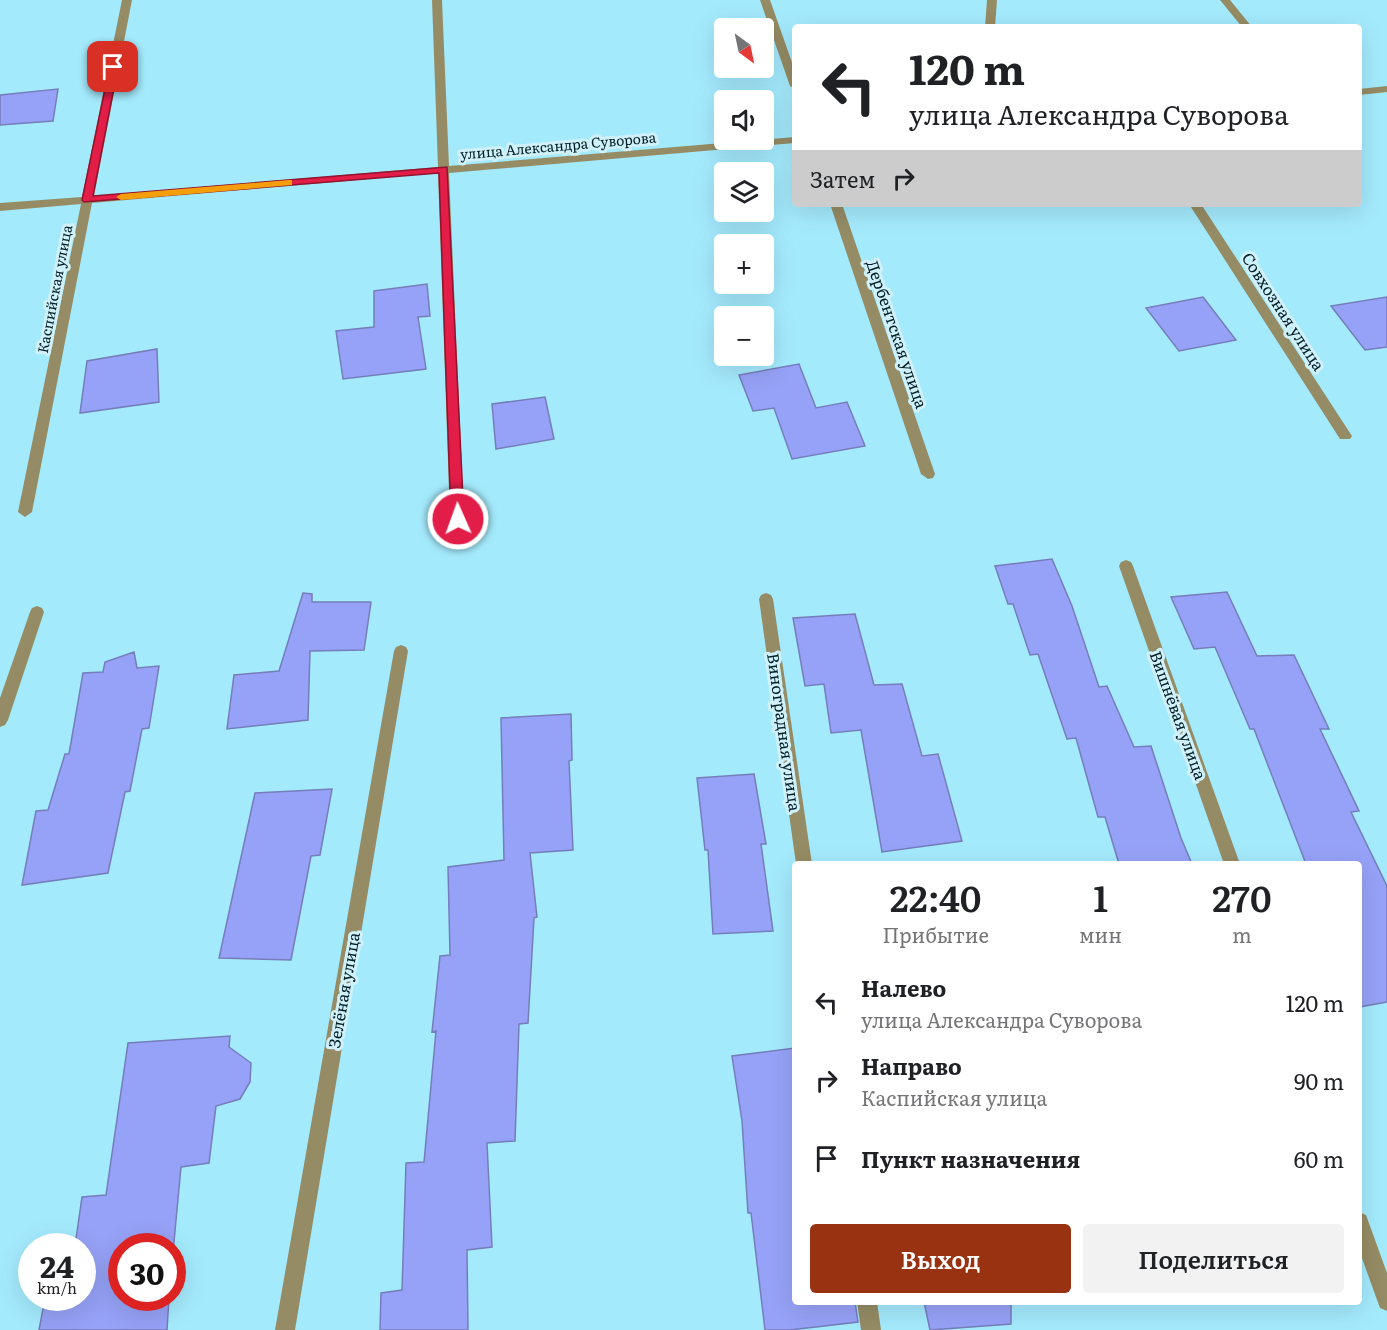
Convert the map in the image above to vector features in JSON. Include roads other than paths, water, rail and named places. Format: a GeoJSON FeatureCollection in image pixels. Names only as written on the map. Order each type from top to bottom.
{"type":"FeatureCollection","features":[{"type":"Feature","properties":{"kind":"street","name":"Каспийская улица"},"geometry":{"type":"LineString","coordinates":[[25,512],[127,0]]}},
{"type":"Feature","properties":{"kind":"street"},"geometry":{"type":"LineString","coordinates":[[437,0],[458,519]]}},
{"type":"Feature","properties":{"kind":"street"},"geometry":{"type":"LineString","coordinates":[[765,0],[792,77]]}},
{"type":"Feature","properties":{"kind":"street"},"geometry":{"type":"LineString","coordinates":[[990,24],[992,0]]}},
{"type":"Feature","properties":{"kind":"street"},"geometry":{"type":"LineString","coordinates":[[1225,0],[1245,24]]}},
{"type":"Feature","properties":{"kind":"street"},"geometry":{"type":"LineString","coordinates":[[1362,92],[1387,89]]}},
{"type":"Feature","properties":{"kind":"street","name":"улица Александра Суворова"},"geometry":{"type":"LineString","coordinates":[[0,207],[792,140]]}},
{"type":"Feature","properties":{"kind":"street","name":"Дербентская улица"},"geometry":{"type":"LineString","coordinates":[[837,207],[928,474]]}},
{"type":"Feature","properties":{"kind":"street","name":"Совхозная улица"},"geometry":{"type":"LineString","coordinates":[[1197,207],[1345,436]]}},
{"type":"Feature","properties":{"kind":"street","name":"Вишнёвая улица"},"geometry":{"type":"LineString","coordinates":[[1126,566],[1231,861]]}},
{"type":"Feature","properties":{"kind":"street","name":"Виноградная улица"},"geometry":{"type":"LineString","coordinates":[[766,599],[804,861]]}},
{"type":"Feature","properties":{"kind":"street"},"geometry":{"type":"LineString","coordinates":[[0,720],[37,612]]}},
{"type":"Feature","properties":{"kind":"street","name":"Зелёная улица"},"geometry":{"type":"LineString","coordinates":[[285,1330],[401,651]]}},
{"type":"Feature","properties":{"kind":"street"},"geometry":{"type":"LineString","coordinates":[[1362,1230],[1387,1300]]}},
{"type":"Feature","properties":{"kind":"street"},"geometry":{"type":"LineString","coordinates":[[867,1305],[871,1330]]}}]}
